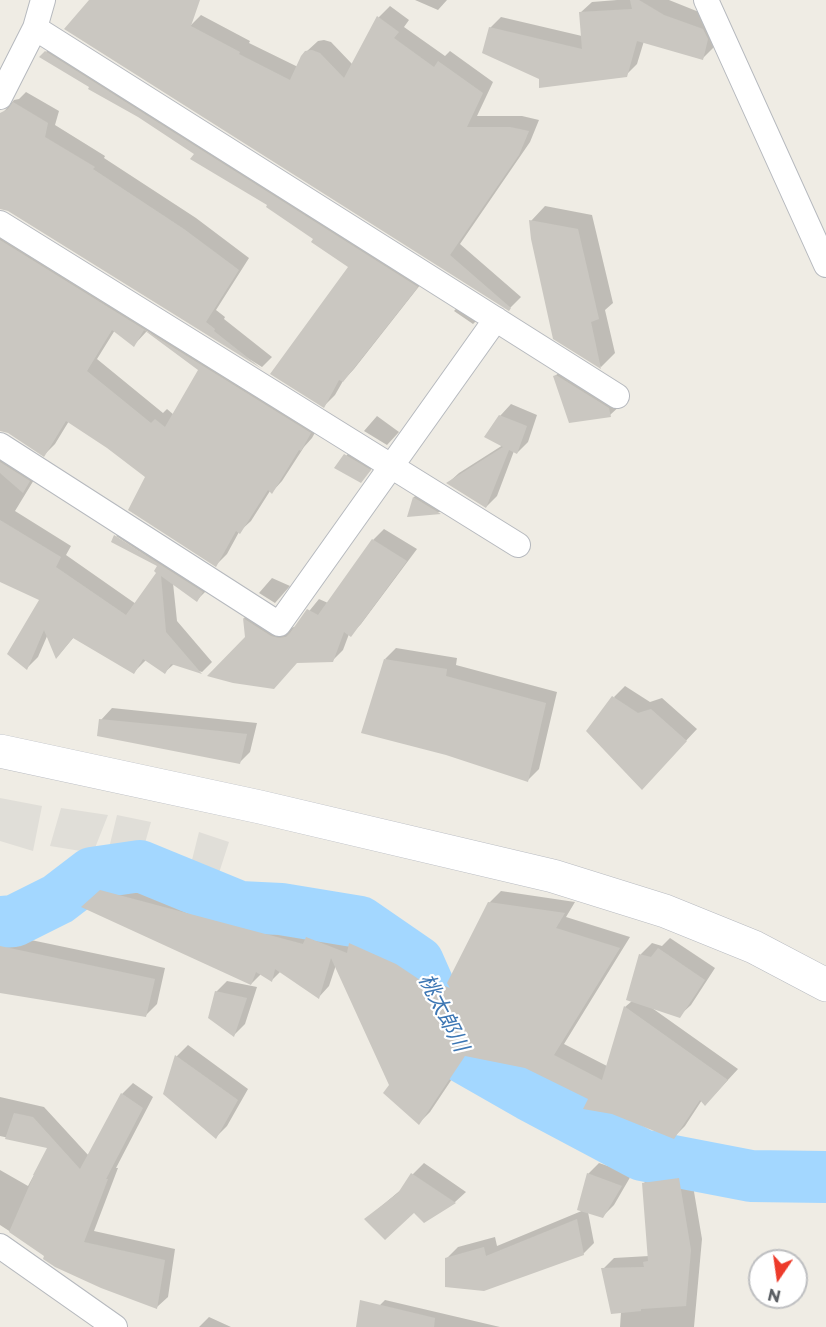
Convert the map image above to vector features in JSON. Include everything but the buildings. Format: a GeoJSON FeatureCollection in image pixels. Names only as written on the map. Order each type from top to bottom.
{"type":"FeatureCollection","features":[{"type":"Feature","properties":{"kind":"street"},"geometry":{"type":"LineString","coordinates":[[0,97],[35,28],[43,0]]}},
{"type":"Feature","properties":{"kind":"street"},"geometry":{"type":"LineString","coordinates":[[706,0],[826,265]]}},
{"type":"Feature","properties":{"kind":"street"},"geometry":{"type":"LineString","coordinates":[[35,28],[617,396]]}},
{"type":"Feature","properties":{"kind":"street"},"geometry":{"type":"LineString","coordinates":[[0,223],[518,545]]}},
{"type":"Feature","properties":{"kind":"street"},"geometry":{"type":"LineString","coordinates":[[0,445],[279,624],[496,319]]}},
{"type":"Feature","properties":{"kind":"street"},"geometry":{"type":"LineString","coordinates":[[0,751],[260,807],[553,876],[665,911],[754,947],[826,985]]}},
{"type":"Feature","properties":{"kind":"street"},"geometry":{"type":"LineString","coordinates":[[0,1246],[115,1327]]}},
{"type":"Feature","properties":{"kind":"shaded area"},"geometry":{"type":"Polygon","coordinates":[[[0,798],[42,806],[33,851],[0,841],[0,798]]]}},
{"type":"Feature","properties":{"kind":"shaded area"},"geometry":{"type":"Polygon","coordinates":[[[61,808],[108,815],[93,853],[50,846],[61,808]]]}},
{"type":"Feature","properties":{"kind":"shaded area"},"geometry":{"type":"Polygon","coordinates":[[[117,815],[151,822],[143,850],[109,848],[117,815]]]}},
{"type":"Feature","properties":{"kind":"shaded area"},"geometry":{"type":"Polygon","coordinates":[[[199,832],[229,842],[218,876],[190,868],[199,832]]]}},
{"type":"Feature","properties":{"kind":"waterway","name":"桃太郎川"},"geometry":{"type":"LineString","coordinates":[[0,922],[14,921],[58,899],[92,873],[140,866],[240,907],[281,909],[360,922],[418,962],[459,1055],[529,1095],[642,1155],[751,1176],[826,1177]]}}]}
